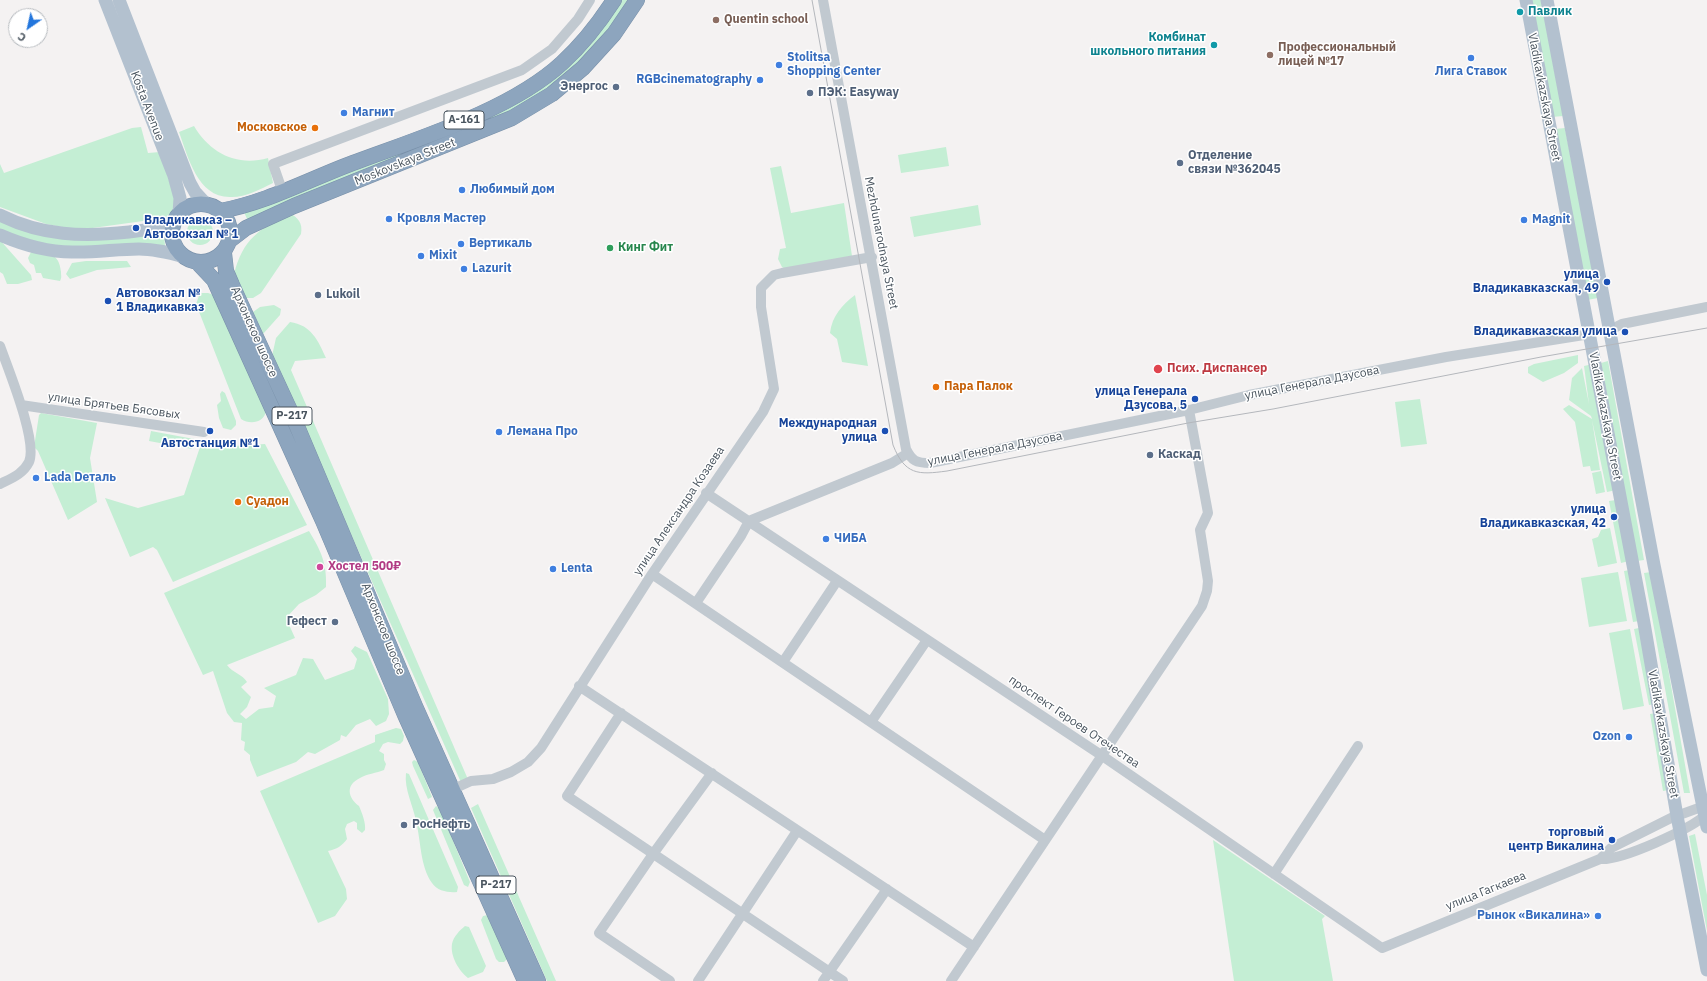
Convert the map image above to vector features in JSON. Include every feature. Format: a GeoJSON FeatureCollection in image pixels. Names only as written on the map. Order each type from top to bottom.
{"type":"FeatureCollection","features":[{"type":"Feature","properties":{"kind":"highway","name":"Moskovskaya Street"},"geometry":{"type":"LineString","coordinates":[[220,211],[240,207],[283,193],[341,168],[488,111],[523,91],[562,64],[596,28],[614,0]]}},
{"type":"Feature","properties":{"kind":"highway","name":"Moskovskaya Street"},"geometry":{"type":"LineString","coordinates":[[227,247],[246,228],[294,206],[512,118],[560,89],[583,68],[610,40],[637,0]]}},
{"type":"Feature","properties":{"kind":"highway"},"geometry":{"type":"LineString","coordinates":[[206,204],[220,211],[229,222],[231,230],[227,247],[211,261],[191,260],[176,249],[173,243],[172,226],[177,217],[192,205],[206,204]]}},
{"type":"Feature","properties":{"kind":"highway","name":"Архонское шоссе"},"geometry":{"type":"LineString","coordinates":[[227,247],[226,271],[294,420],[415,706],[447,792],[525,981]]}},
{"type":"Feature","properties":{"kind":"highway","name":"Архонское шоссе"},"geometry":{"type":"LineString","coordinates":[[191,260],[214,280],[220,292],[323,521],[405,715],[447,792],[538,981]]}},
{"type":"Feature","properties":{"kind":"main road","name":"Kosta Avenue"},"geometry":{"type":"LineString","coordinates":[[105,0],[174,176],[180,198],[177,217]]}},
{"type":"Feature","properties":{"kind":"main road","name":"Kosta Avenue"},"geometry":{"type":"LineString","coordinates":[[119,0],[190,183],[195,192],[206,204]]}},
{"type":"Feature","properties":{"kind":"main road","name":"Vladikavkazskaya Street"},"geometry":{"type":"LineString","coordinates":[[1526,0],[1590,334],[1677,816],[1707,970]]}},
{"type":"Feature","properties":{"kind":"main road","name":"Vladikavkazskaya Street"},"geometry":{"type":"LineString","coordinates":[[1547,0],[1705,814]]}},
{"type":"Feature","properties":{"kind":"main road"},"geometry":{"type":"LineString","coordinates":[[0,215],[22,225],[49,233],[70,235],[93,235],[147,230],[167,225],[177,217]]}},
{"type":"Feature","properties":{"kind":"main road"},"geometry":{"type":"LineString","coordinates":[[0,235],[30,247],[56,251],[72,252],[140,249],[159,251],[191,260]]}},
{"type":"Feature","properties":{"kind":"main road","name":"улица Генерала Дзусова"},"geometry":{"type":"LineString","coordinates":[[1590,334],[1610,330]]}},
{"type":"Feature","properties":{"kind":"street"},"geometry":{"type":"LineString","coordinates":[[283,193],[273,164],[522,70],[552,49],[578,19],[590,0]]}},
{"type":"Feature","properties":{"kind":"street","name":"Mezhdunarodnaya Street"},"geometry":{"type":"LineString","coordinates":[[823,0],[858,190],[872,257],[893,382],[908,453]]}},
{"type":"Feature","properties":{"kind":"street","name":"улица Александра Козаева"},"geometry":{"type":"LineString","coordinates":[[447,792],[471,781],[493,779],[511,772],[528,762],[541,748],[579,686],[652,574],[706,493],[763,412],[774,389],[761,307],[761,288],[774,275],[872,257]]}},
{"type":"Feature","properties":{"kind":"street","name":"улица Генерала Дзусова"},"geometry":{"type":"LineString","coordinates":[[1610,330],[1622,324],[1707,307]]}},
{"type":"Feature","properties":{"kind":"street","name":"улица Генерала Дзусова"},"geometry":{"type":"LineString","coordinates":[[908,453],[912,460],[918,463],[930,463],[1189,410],[1249,395],[1310,383],[1446,357],[1590,334]]}},
{"type":"Feature","properties":{"kind":"street"},"geometry":{"type":"LineString","coordinates":[[0,346],[21,405],[29,440],[29,460],[23,470],[16,477],[0,484]]}},
{"type":"Feature","properties":{"kind":"street","name":"улица Брятьев Бясовых"},"geometry":{"type":"LineString","coordinates":[[21,405],[204,432]]}},
{"type":"Feature","properties":{"kind":"street"},"geometry":{"type":"LineString","coordinates":[[951,981],[1202,606],[1207,591],[1208,581],[1200,530],[1208,513],[1189,410]]}},
{"type":"Feature","properties":{"kind":"street"},"geometry":{"type":"LineString","coordinates":[[696,603],[741,536],[749,521],[892,463],[908,453]]}},
{"type":"Feature","properties":{"kind":"street","name":"проспект Героев Отечества"},"geometry":{"type":"LineString","coordinates":[[706,493],[836,581],[1101,755],[1382,948]]}},
{"type":"Feature","properties":{"kind":"street"},"geometry":{"type":"LineString","coordinates":[[652,574],[1045,840]]}},
{"type":"Feature","properties":{"kind":"street"},"geometry":{"type":"LineString","coordinates":[[783,662],[836,581]]}},
{"type":"Feature","properties":{"kind":"street"},"geometry":{"type":"LineString","coordinates":[[871,722],[927,640]]}},
{"type":"Feature","properties":{"kind":"street"},"geometry":{"type":"LineString","coordinates":[[579,686],[974,947]]}},
{"type":"Feature","properties":{"kind":"street"},"geometry":{"type":"LineString","coordinates":[[621,713],[567,796],[843,981]]}},
{"type":"Feature","properties":{"kind":"street"},"geometry":{"type":"LineString","coordinates":[[1274,874],[1358,746]]}},
{"type":"Feature","properties":{"kind":"street"},"geometry":{"type":"LineString","coordinates":[[670,981],[599,933],[653,854],[712,773]]}},
{"type":"Feature","properties":{"kind":"street"},"geometry":{"type":"LineString","coordinates":[[1681,832],[1705,814]]}},
{"type":"Feature","properties":{"kind":"street","name":"улица Гагкаева"},"geometry":{"type":"LineString","coordinates":[[1382,948],[1600,858],[1611,848],[1677,816],[1705,814]]}},
{"type":"Feature","properties":{"kind":"street"},"geometry":{"type":"LineString","coordinates":[[698,981],[797,830]]}},
{"type":"Feature","properties":{"kind":"street","name":"улица Гагкаева"},"geometry":{"type":"LineString","coordinates":[[1600,858],[1608,860],[1624,855],[1681,832]]}},
{"type":"Feature","properties":{"kind":"street"},"geometry":{"type":"LineString","coordinates":[[823,981],[887,889]]}},
{"type":"Feature","properties":{"kind":"green space"},"geometry":{"type":"Polygon","coordinates":[[[620,0],[628,0],[610,27],[593,48],[552,88],[506,114],[248,221],[243,210],[518,98],[620,0]]]}},
{"type":"Feature","properties":{"kind":"green space"},"geometry":{"type":"Polygon","coordinates":[[[1530,0],[1541,0],[1563,116],[1552,117],[1530,0]]]}},
{"type":"Feature","properties":{"kind":"green space"},"geometry":{"type":"Polygon","coordinates":[[[194,126],[208,144],[225,156],[246,161],[268,158],[273,183],[243,196],[237,197],[220,196],[211,191],[196,175],[186,153],[179,132],[194,126]]]}},
{"type":"Feature","properties":{"kind":"green space"},"geometry":{"type":"Polygon","coordinates":[[[141,127],[148,153],[160,152],[176,203],[170,214],[165,218],[78,230],[46,224],[0,207],[0,164],[4,173],[132,128],[141,127]]]}},
{"type":"Feature","properties":{"kind":"green space"},"geometry":{"type":"Polygon","coordinates":[[[1565,128],[1598,298],[1587,300],[1555,129],[1565,128]]]}},
{"type":"Feature","properties":{"kind":"green space"},"geometry":{"type":"Polygon","coordinates":[[[946,147],[949,166],[901,173],[898,155],[946,147]]]}},
{"type":"Feature","properties":{"kind":"green space"},"geometry":{"type":"Polygon","coordinates":[[[781,166],[791,213],[844,203],[852,256],[785,269],[782,267],[778,259],[780,249],[786,248],[770,168],[781,166]]]}},
{"type":"Feature","properties":{"kind":"green space"},"geometry":{"type":"Polygon","coordinates":[[[978,205],[981,225],[914,237],[910,217],[978,205]]]}},
{"type":"Feature","properties":{"kind":"green space"},"geometry":{"type":"Polygon","coordinates":[[[290,213],[301,224],[301,234],[261,293],[253,298],[246,298],[234,274],[242,252],[254,236],[261,230],[290,213]]]}},
{"type":"Feature","properties":{"kind":"green space"},"geometry":{"type":"Polygon","coordinates":[[[200,219],[210,222],[213,232],[210,242],[200,245],[190,242],[187,232],[190,222],[200,219]]]}},
{"type":"Feature","properties":{"kind":"green space"},"geometry":{"type":"Polygon","coordinates":[[[0,220],[82,239],[164,232],[165,246],[67,249],[25,241],[0,230],[0,220]]]}},
{"type":"Feature","properties":{"kind":"green space"},"geometry":{"type":"Polygon","coordinates":[[[0,240],[31,275],[32,280],[18,284],[7,284],[3,274],[0,272],[0,240]]]}},
{"type":"Feature","properties":{"kind":"green space"},"geometry":{"type":"Polygon","coordinates":[[[32,250],[52,255],[58,261],[61,272],[60,281],[43,278],[41,273],[36,273],[34,265],[30,263],[28,258],[32,250]]]}},
{"type":"Feature","properties":{"kind":"green space"},"geometry":{"type":"Polygon","coordinates":[[[86,261],[127,261],[131,267],[97,270],[70,279],[66,274],[72,263],[86,261]]]}},
{"type":"Feature","properties":{"kind":"green space"},"geometry":{"type":"Polygon","coordinates":[[[200,293],[214,295],[266,411],[263,418],[256,422],[248,422],[241,419],[196,304],[200,293]]]}},
{"type":"Feature","properties":{"kind":"green space"},"geometry":{"type":"Polygon","coordinates":[[[855,295],[868,366],[842,362],[837,339],[830,333],[833,321],[838,311],[855,295]]]}},
{"type":"Feature","properties":{"kind":"green space"},"geometry":{"type":"Polygon","coordinates":[[[274,305],[281,309],[280,315],[263,334],[253,312],[260,307],[274,305]]]}},
{"type":"Feature","properties":{"kind":"green space"},"geometry":{"type":"Polygon","coordinates":[[[290,322],[303,326],[313,334],[326,358],[295,361],[291,370],[470,784],[463,787],[272,356],[276,338],[290,322]]]}},
{"type":"Feature","properties":{"kind":"green space"},"geometry":{"type":"Polygon","coordinates":[[[1578,355],[1578,363],[1564,373],[1543,382],[1528,373],[1528,367],[1534,364],[1578,355]]]}},
{"type":"Feature","properties":{"kind":"green space"},"geometry":{"type":"Polygon","coordinates":[[[1608,361],[1644,560],[1637,561],[1601,363],[1608,361]]]}},
{"type":"Feature","properties":{"kind":"green space"},"geometry":{"type":"Polygon","coordinates":[[[1593,364],[1616,490],[1607,492],[1592,420],[1600,470],[1591,471],[1590,466],[1583,467],[1575,422],[1563,409],[1569,405],[1592,419],[1591,416],[1569,400],[1572,378],[1582,368],[1589,404],[1584,366],[1593,364]]]}},
{"type":"Feature","properties":{"kind":"green space"},"geometry":{"type":"Polygon","coordinates":[[[222,391],[225,393],[236,421],[236,425],[231,430],[223,428],[219,418],[217,405],[221,401],[220,394],[222,391]]]}},
{"type":"Feature","properties":{"kind":"green space"},"geometry":{"type":"Polygon","coordinates":[[[1420,399],[1427,444],[1401,447],[1395,402],[1420,399]]]}},
{"type":"Feature","properties":{"kind":"green space"},"geometry":{"type":"Polygon","coordinates":[[[41,413],[97,423],[90,458],[97,502],[68,520],[38,451],[34,447],[39,415],[41,413]]]}},
{"type":"Feature","properties":{"kind":"green space"},"geometry":{"type":"Polygon","coordinates":[[[151,431],[194,439],[192,449],[149,441],[151,431]]]}},
{"type":"Feature","properties":{"kind":"green space"},"geometry":{"type":"Polygon","coordinates":[[[202,441],[233,446],[265,444],[307,525],[173,582],[157,550],[153,547],[130,557],[105,498],[138,508],[184,495],[202,441]]]}},
{"type":"Feature","properties":{"kind":"green space"},"geometry":{"type":"Polygon","coordinates":[[[1601,471],[1605,492],[1596,494],[1592,473],[1601,471]]]}},
{"type":"Feature","properties":{"kind":"green space"},"geometry":{"type":"Polygon","coordinates":[[[1616,500],[1629,561],[1621,563],[1609,501],[1616,500]]]}},
{"type":"Feature","properties":{"kind":"green space"},"geometry":{"type":"Polygon","coordinates":[[[1610,528],[1617,563],[1598,567],[1592,539],[1598,537],[1601,530],[1610,528]]]}},
{"type":"Feature","properties":{"kind":"green space"},"geometry":{"type":"Polygon","coordinates":[[[309,531],[317,545],[324,564],[326,587],[316,595],[299,604],[286,618],[295,638],[227,665],[243,677],[247,682],[241,687],[251,697],[247,707],[240,714],[246,719],[259,709],[273,707],[276,696],[264,688],[296,675],[303,658],[313,659],[325,680],[354,669],[357,659],[351,651],[355,646],[367,652],[388,699],[389,714],[386,721],[376,726],[370,719],[356,725],[346,737],[341,735],[340,740],[315,754],[308,752],[296,762],[257,777],[250,760],[250,755],[244,750],[245,742],[241,740],[242,723],[234,722],[227,713],[213,671],[203,675],[164,593],[309,531]]]}},
{"type":"Feature","properties":{"kind":"green space"},"geometry":{"type":"Polygon","coordinates":[[[1630,570],[1639,621],[1633,622],[1624,571],[1630,570]]]}},
{"type":"Feature","properties":{"kind":"green space"},"geometry":{"type":"Polygon","coordinates":[[[1618,572],[1627,621],[1589,627],[1581,578],[1618,572]]]}},
{"type":"Feature","properties":{"kind":"green space"},"geometry":{"type":"Polygon","coordinates":[[[1651,572],[1690,793],[1684,793],[1644,573],[1651,572]]]}},
{"type":"Feature","properties":{"kind":"green space"},"geometry":{"type":"Polygon","coordinates":[[[1639,628],[1654,704],[1649,705],[1634,629],[1639,628]]]}},
{"type":"Feature","properties":{"kind":"green space"},"geometry":{"type":"Polygon","coordinates":[[[1630,629],[1644,706],[1623,710],[1609,633],[1630,629]]]}},
{"type":"Feature","properties":{"kind":"green space"},"geometry":{"type":"Polygon","coordinates":[[[1656,713],[1669,790],[1663,791],[1650,714],[1656,713]]]}},
{"type":"Feature","properties":{"kind":"green space"},"geometry":{"type":"Polygon","coordinates":[[[396,728],[401,729],[404,736],[403,741],[400,744],[388,742],[383,744],[379,751],[384,754],[386,764],[384,770],[362,777],[355,781],[350,788],[352,799],[359,806],[365,824],[365,830],[362,833],[357,829],[357,823],[354,821],[347,824],[345,829],[347,839],[339,847],[328,851],[346,889],[347,899],[335,916],[318,923],[260,791],[375,742],[375,735],[396,728]]]}},
{"type":"Feature","properties":{"kind":"green space"},"geometry":{"type":"Polygon","coordinates":[[[414,760],[418,762],[432,797],[428,799],[413,766],[412,762],[414,760]]]}},
{"type":"Feature","properties":{"kind":"green space"},"geometry":{"type":"Polygon","coordinates":[[[406,773],[409,774],[458,887],[457,892],[447,892],[434,886],[425,869],[415,815],[407,791],[406,773]]]}},
{"type":"Feature","properties":{"kind":"green space"},"geometry":{"type":"Polygon","coordinates":[[[478,804],[556,981],[547,981],[471,808],[478,804]]]}},
{"type":"Feature","properties":{"kind":"green space"},"geometry":{"type":"Polygon","coordinates":[[[436,806],[440,809],[470,882],[468,887],[464,885],[433,810],[436,806]]]}},
{"type":"Feature","properties":{"kind":"green space"},"geometry":{"type":"Polygon","coordinates":[[[1695,834],[1707,895],[1707,931],[1689,836],[1695,834]]]}},
{"type":"Feature","properties":{"kind":"green space"},"geometry":{"type":"Polygon","coordinates":[[[1213,840],[1325,916],[1322,919],[1333,981],[1234,981],[1213,840]]]}},
{"type":"Feature","properties":{"kind":"green space"},"geometry":{"type":"Polygon","coordinates":[[[488,915],[507,959],[504,962],[499,962],[496,959],[481,920],[483,916],[488,915]]]}},
{"type":"Feature","properties":{"kind":"green space"},"geometry":{"type":"Polygon","coordinates":[[[465,926],[469,927],[486,966],[483,972],[468,978],[461,971],[452,953],[452,944],[454,939],[465,926]]]}},
{"type":"Feature","properties":{"kind":"tram line"},"geometry":{"type":"LineString","coordinates":[[812,0],[893,445],[902,462],[914,471],[928,473],[947,471],[1188,423],[1273,409],[1541,357],[1707,328]]}},
{"type":"Feature","properties":{"kind":"place","name":"Павлик"},"geometry":{"type":"Point","coordinates":[1520,12]}},
{"type":"Feature","properties":{"kind":"place","name":"Quentin school"},"geometry":{"type":"Point","coordinates":[716,20]}},
{"type":"Feature","properties":{"kind":"place","name":"Комбинат школьного питания"},"geometry":{"type":"Point","coordinates":[1214,45]}},
{"type":"Feature","properties":{"kind":"place","name":"Профессиональный лицей №17"},"geometry":{"type":"Point","coordinates":[1270,55]}},
{"type":"Feature","properties":{"kind":"place","name":"Лига Ставок"},"geometry":{"type":"Point","coordinates":[1471,58]}},
{"type":"Feature","properties":{"kind":"place","name":"Stolitsa Shopping Center"},"geometry":{"type":"Point","coordinates":[779,65]}},
{"type":"Feature","properties":{"kind":"place","name":"RGBcinematography"},"geometry":{"type":"Point","coordinates":[760,80]}},
{"type":"Feature","properties":{"kind":"place","name":"Энергос"},"geometry":{"type":"Point","coordinates":[616,87]}},
{"type":"Feature","properties":{"kind":"place","name":"ПЭК: Easyway"},"geometry":{"type":"Point","coordinates":[810,93]}},
{"type":"Feature","properties":{"kind":"place","name":"Магнит"},"geometry":{"type":"Point","coordinates":[344,113]}},
{"type":"Feature","properties":{"kind":"place","name":"Московское"},"geometry":{"type":"Point","coordinates":[315,128]}},
{"type":"Feature","properties":{"kind":"place","name":"Отделение связи №362045"},"geometry":{"type":"Point","coordinates":[1180,163]}},
{"type":"Feature","properties":{"kind":"place","name":"Любимый дом"},"geometry":{"type":"Point","coordinates":[462,190]}},
{"type":"Feature","properties":{"kind":"place","name":"Кровля Мастер"},"geometry":{"type":"Point","coordinates":[389,219]}},
{"type":"Feature","properties":{"kind":"place","name":"Magnit"},"geometry":{"type":"Point","coordinates":[1524,220]}},
{"type":"Feature","properties":{"kind":"place","name":"Владикавказ – Автовокзал № 1"},"geometry":{"type":"Point","coordinates":[136,228]}},
{"type":"Feature","properties":{"kind":"place","name":"Вертикаль"},"geometry":{"type":"Point","coordinates":[461,244]}},
{"type":"Feature","properties":{"kind":"place","name":"Кинг Фит"},"geometry":{"type":"Point","coordinates":[610,248]}},
{"type":"Feature","properties":{"kind":"place","name":"Mixit"},"geometry":{"type":"Point","coordinates":[421,256]}},
{"type":"Feature","properties":{"kind":"place","name":"Lazurit"},"geometry":{"type":"Point","coordinates":[464,269]}},
{"type":"Feature","properties":{"kind":"place","name":"улица Владикавказская, 49"},"geometry":{"type":"Point","coordinates":[1607,282]}},
{"type":"Feature","properties":{"kind":"place","name":"Lukoil"},"geometry":{"type":"Point","coordinates":[318,295]}},
{"type":"Feature","properties":{"kind":"place","name":"Автовокзал № 1 Владикавказ"},"geometry":{"type":"Point","coordinates":[108,301]}},
{"type":"Feature","properties":{"kind":"place","name":"Владикавказская улица"},"geometry":{"type":"Point","coordinates":[1625,332]}},
{"type":"Feature","properties":{"kind":"place","name":"Псих. Диспансер"},"geometry":{"type":"Point","coordinates":[1158,369]}},
{"type":"Feature","properties":{"kind":"place","name":"Пара Палок"},"geometry":{"type":"Point","coordinates":[936,387]}},
{"type":"Feature","properties":{"kind":"place","name":"улица Генерала Дзусова, 5"},"geometry":{"type":"Point","coordinates":[1195,399]}},
{"type":"Feature","properties":{"kind":"place","name":"Автостанция №1"},"geometry":{"type":"Point","coordinates":[210,431]}},
{"type":"Feature","properties":{"kind":"place","name":"Международная улица"},"geometry":{"type":"Point","coordinates":[885,431]}},
{"type":"Feature","properties":{"kind":"place","name":"Лемана Про"},"geometry":{"type":"Point","coordinates":[499,432]}},
{"type":"Feature","properties":{"kind":"place","name":"Каскад"},"geometry":{"type":"Point","coordinates":[1150,455]}},
{"type":"Feature","properties":{"kind":"place","name":"Lada Dеталь"},"geometry":{"type":"Point","coordinates":[36,478]}},
{"type":"Feature","properties":{"kind":"place","name":"Суадон"},"geometry":{"type":"Point","coordinates":[238,502]}},
{"type":"Feature","properties":{"kind":"place","name":"улица Владикавказская, 42"},"geometry":{"type":"Point","coordinates":[1614,517]}},
{"type":"Feature","properties":{"kind":"place","name":"ЧИБА"},"geometry":{"type":"Point","coordinates":[826,539]}},
{"type":"Feature","properties":{"kind":"place","name":"Хостел 500₽"},"geometry":{"type":"Point","coordinates":[320,567]}},
{"type":"Feature","properties":{"kind":"place","name":"Lenta"},"geometry":{"type":"Point","coordinates":[553,569]}},
{"type":"Feature","properties":{"kind":"place","name":"Гефест"},"geometry":{"type":"Point","coordinates":[335,622]}},
{"type":"Feature","properties":{"kind":"place","name":"Ozon"},"geometry":{"type":"Point","coordinates":[1629,737]}},
{"type":"Feature","properties":{"kind":"place","name":"РосНефть"},"geometry":{"type":"Point","coordinates":[404,825]}},
{"type":"Feature","properties":{"kind":"place","name":"торговый центр Викалина"},"geometry":{"type":"Point","coordinates":[1612,840]}},
{"type":"Feature","properties":{"kind":"place","name":"Рынок «Викалина»"},"geometry":{"type":"Point","coordinates":[1598,916]}}]}
